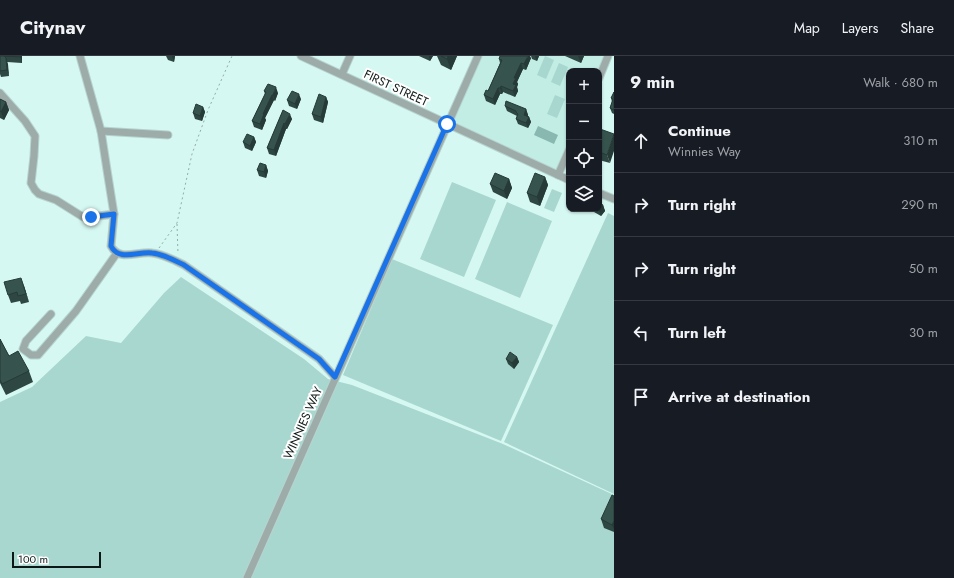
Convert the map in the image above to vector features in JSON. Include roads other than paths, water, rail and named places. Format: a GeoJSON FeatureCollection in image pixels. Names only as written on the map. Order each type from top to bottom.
{"type":"FeatureCollection","features":[{"type":"Feature","properties":{"kind":"street"},"geometry":{"type":"LineString","coordinates":[[80,56],[101,131],[114,214],[111,246],[113,250],[121,255],[155,254],[171,258],[178,262],[319,359],[335,377]]}},
{"type":"Feature","properties":{"kind":"street","name":"FIRST STREET"},"geometry":{"type":"LineString","coordinates":[[301,56],[566,179]]}},
{"type":"Feature","properties":{"kind":"street"},"geometry":{"type":"LineString","coordinates":[[342,74],[350,56]]}},
{"type":"Feature","properties":{"kind":"street","name":"WINNIES WAY"},"geometry":{"type":"LineString","coordinates":[[247,578],[478,56]]}},
{"type":"Feature","properties":{"kind":"street"},"geometry":{"type":"LineString","coordinates":[[602,71],[608,56]]}},
{"type":"Feature","properties":{"kind":"street"},"geometry":{"type":"LineString","coordinates":[[0,93],[25,121],[34,136],[34,156],[31,183],[35,190],[39,194],[56,200],[83,217],[114,214]]}},
{"type":"Feature","properties":{"kind":"street"},"geometry":{"type":"LineString","coordinates":[[101,131],[168,135]]}},
{"type":"Feature","properties":{"kind":"street"},"geometry":{"type":"LineString","coordinates":[[558,175],[566,157]]}},
{"type":"Feature","properties":{"kind":"street"},"geometry":{"type":"LineString","coordinates":[[602,194],[614,199]]}},
{"type":"Feature","properties":{"kind":"street"},"geometry":{"type":"LineString","coordinates":[[52,314],[26,341],[23,349],[31,355],[38,355],[76,311],[117,252]]}}]}
